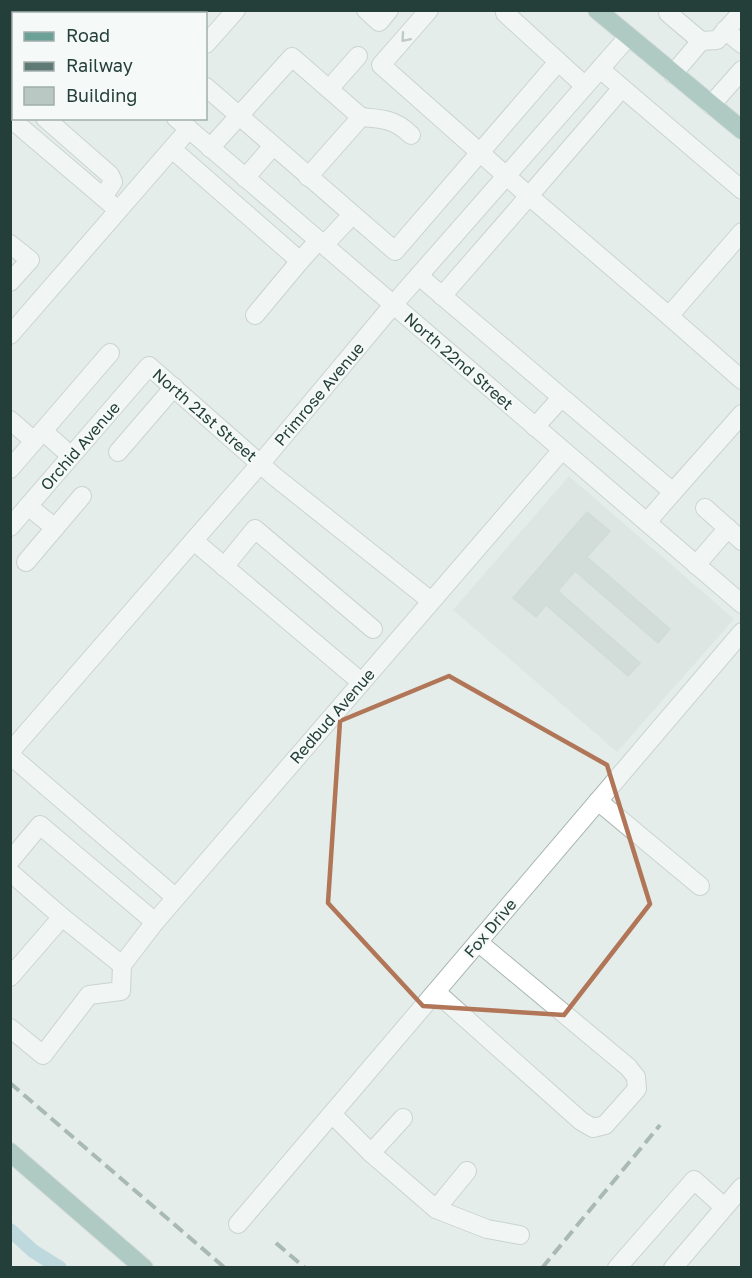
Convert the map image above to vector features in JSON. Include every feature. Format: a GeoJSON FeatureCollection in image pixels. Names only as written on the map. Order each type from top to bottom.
{"type":"FeatureCollection","features":[{"type":"Feature","properties":{"kind":"main road"},"geometry":{"type":"LineString","coordinates":[[597,10],[741,130]]}},
{"type":"Feature","properties":{"kind":"main road"},"geometry":{"type":"LineString","coordinates":[[10,1152],[144,1268]]}},
{"type":"Feature","properties":{"kind":"street"},"geometry":{"type":"LineString","coordinates":[[207,43],[236,10]]}},
{"type":"Feature","properties":{"kind":"street"},"geometry":{"type":"LineString","coordinates":[[366,10],[379,22],[389,10]]}},
{"type":"Feature","properties":{"kind":"street"},"geometry":{"type":"LineString","coordinates":[[429,10],[381,65],[741,380]]}},
{"type":"Feature","properties":{"kind":"street"},"geometry":{"type":"LineString","coordinates":[[507,10],[505,13],[585,86]]}},
{"type":"Feature","properties":{"kind":"street"},"geometry":{"type":"LineString","coordinates":[[668,12],[701,41],[717,40],[741,12]]}},
{"type":"Feature","properties":{"kind":"street"},"geometry":{"type":"LineString","coordinates":[[725,30],[741,44]]}},
{"type":"Feature","properties":{"kind":"street","name":"Primrose Avenue"},"geometry":{"type":"LineString","coordinates":[[10,754],[261,464],[393,305],[628,37]]}},
{"type":"Feature","properties":{"kind":"street"},"geometry":{"type":"LineString","coordinates":[[673,74],[701,41]]}},
{"type":"Feature","properties":{"kind":"street"},"geometry":{"type":"LineString","coordinates":[[329,89],[358,56]]}},
{"type":"Feature","properties":{"kind":"street"},"geometry":{"type":"LineString","coordinates":[[210,148],[292,57],[361,117],[379,118],[400,125],[411,135]]}},
{"type":"Feature","properties":{"kind":"street"},"geometry":{"type":"LineString","coordinates":[[207,88],[395,251],[558,62]]}},
{"type":"Feature","properties":{"kind":"street"},"geometry":{"type":"LineString","coordinates":[[600,69],[741,190]]}},
{"type":"Feature","properties":{"kind":"street"},"geometry":{"type":"LineString","coordinates":[[711,105],[741,70]]}},
{"type":"Feature","properties":{"kind":"street"},"geometry":{"type":"LineString","coordinates":[[442,296],[622,88]]}},
{"type":"Feature","properties":{"kind":"street"},"geometry":{"type":"LineString","coordinates":[[308,177],[361,117]]}},
{"type":"Feature","properties":{"kind":"street"},"geometry":{"type":"LineString","coordinates":[[47,120],[110,175],[112,182],[103,197]]}},
{"type":"Feature","properties":{"kind":"street"},"geometry":{"type":"LineString","coordinates":[[20,121],[49,151],[118,210]]}},
{"type":"Feature","properties":{"kind":"street"},"geometry":{"type":"LineString","coordinates":[[10,336],[172,149],[182,124]]}},
{"type":"Feature","properties":{"kind":"street","name":"North 22nd Street"},"geometry":{"type":"LineString","coordinates":[[182,124],[741,604]]}},
{"type":"Feature","properties":{"kind":"street"},"geometry":{"type":"LineString","coordinates":[[49,151],[63,134]]}},
{"type":"Feature","properties":{"kind":"street"},"geometry":{"type":"LineString","coordinates":[[245,178],[273,147]]}},
{"type":"Feature","properties":{"kind":"street"},"geometry":{"type":"LineString","coordinates":[[172,149],[300,261]]}},
{"type":"Feature","properties":{"kind":"street"},"geometry":{"type":"LineString","coordinates":[[76,174],[90,157]]}},
{"type":"Feature","properties":{"kind":"street"},"geometry":{"type":"LineString","coordinates":[[249,217],[267,197]]}},
{"type":"Feature","properties":{"kind":"street"},"geometry":{"type":"LineString","coordinates":[[255,315],[300,261],[352,215]]}},
{"type":"Feature","properties":{"kind":"street"},"geometry":{"type":"LineString","coordinates":[[669,316],[741,232]]}},
{"type":"Feature","properties":{"kind":"street"},"geometry":{"type":"LineString","coordinates":[[10,244],[30,260],[10,282]]}},
{"type":"Feature","properties":{"kind":"street"},"geometry":{"type":"LineString","coordinates":[[419,276],[673,492]]}},
{"type":"Feature","properties":{"kind":"street"},"geometry":{"type":"LineString","coordinates":[[10,469],[110,353]]}},
{"type":"Feature","properties":{"kind":"street","name":"North 21st Street"},"geometry":{"type":"LineString","coordinates":[[149,366],[274,476],[431,601]]}},
{"type":"Feature","properties":{"kind":"street","name":"Orchid Avenue"},"geometry":{"type":"LineString","coordinates":[[10,527],[149,366]]}},
{"type":"Feature","properties":{"kind":"street"},"geometry":{"type":"LineString","coordinates":[[118,452],[174,387]]}},
{"type":"Feature","properties":{"kind":"street"},"geometry":{"type":"LineString","coordinates":[[535,427],[561,398]]}},
{"type":"Feature","properties":{"kind":"street"},"geometry":{"type":"LineString","coordinates":[[646,522],[741,414]]}},
{"type":"Feature","properties":{"kind":"street"},"geometry":{"type":"LineString","coordinates":[[10,420],[71,456]]}},
{"type":"Feature","properties":{"kind":"street","name":"Redbud Avenue"},"geometry":{"type":"LineString","coordinates":[[122,965],[175,897],[562,450]]}},
{"type":"Feature","properties":{"kind":"street"},"geometry":{"type":"LineString","coordinates":[[26,562],[82,496]]}},
{"type":"Feature","properties":{"kind":"street"},"geometry":{"type":"LineString","coordinates":[[28,506],[55,528]]}},
{"type":"Feature","properties":{"kind":"street"},"geometry":{"type":"LineString","coordinates":[[696,565],[735,535],[705,508]]}},
{"type":"Feature","properties":{"kind":"street"},"geometry":{"type":"LineString","coordinates":[[224,567],[255,529],[373,629]]}},
{"type":"Feature","properties":{"kind":"street"},"geometry":{"type":"LineString","coordinates":[[194,541],[362,681]]}},
{"type":"Feature","properties":{"kind":"street","name":"Fox Drive"},"geometry":{"type":"LineString","coordinates":[[238,1224],[741,632]]}},
{"type":"Feature","properties":{"kind":"street"},"geometry":{"type":"LineString","coordinates":[[10,754],[175,897]]}},
{"type":"Feature","properties":{"kind":"street"},"geometry":{"type":"LineString","coordinates":[[10,861],[61,800]]}},
{"type":"Feature","properties":{"kind":"street"},"geometry":{"type":"LineString","coordinates":[[598,801],[700,885]]}},
{"type":"Feature","properties":{"kind":"street"},"geometry":{"type":"LineString","coordinates":[[40,825],[154,922]]}},
{"type":"Feature","properties":{"kind":"street"},"geometry":{"type":"LineString","coordinates":[[10,872],[122,965],[121,991],[88,995],[43,1055],[10,1028]]}},
{"type":"Feature","properties":{"kind":"street"},"geometry":{"type":"LineString","coordinates":[[10,977],[62,917]]}},
{"type":"Feature","properties":{"kind":"street"},"geometry":{"type":"LineString","coordinates":[[436,992],[580,1121],[593,1128],[605,1125],[637,1089],[636,1077],[628,1067],[478,942]]}},
{"type":"Feature","properties":{"kind":"street"},"geometry":{"type":"LineString","coordinates":[[332,1114],[371,1153],[436,1209],[487,1229],[520,1235]]}},
{"type":"Feature","properties":{"kind":"street"},"geometry":{"type":"LineString","coordinates":[[371,1153],[403,1118]]}},
{"type":"Feature","properties":{"kind":"street"},"geometry":{"type":"LineString","coordinates":[[436,1209],[467,1171]]}},
{"type":"Feature","properties":{"kind":"street"},"geometry":{"type":"LineString","coordinates":[[617,1268],[694,1180],[724,1207]]}},
{"type":"Feature","properties":{"kind":"street"},"geometry":{"type":"LineString","coordinates":[[673,1268],[741,1186]]}},
{"type":"Feature","properties":{"kind":"highlighted area"},"geometry":{"type":"Polygon","coordinates":[[[449,676],[607,765],[650,904],[564,1015],[423,1006],[328,903],[340,721],[449,676]]]}},
{"type":"Feature","properties":{"kind":"shaded area"},"geometry":{"type":"Polygon","coordinates":[[[569,476],[734,619],[617,752],[453,610],[569,476]]]}},
{"type":"Feature","properties":{"kind":"building"},"geometry":{"type":"Polygon","coordinates":[[[587,512],[610,531],[587,557],[670,629],[658,643],[575,571],[558,591],[640,663],[628,676],[546,605],[536,617],[513,598],[587,512]]]}},
{"type":"Feature","properties":{"kind":"waterway"},"geometry":{"type":"LineString","coordinates":[[10,1230],[33,1251],[60,1268]]}},
{"type":"Feature","properties":{"kind":"railway"},"geometry":{"type":"LineString","coordinates":[[10,1083],[225,1268]]}},
{"type":"Feature","properties":{"kind":"railway"},"geometry":{"type":"LineString","coordinates":[[542,1268],[660,1125]]}},
{"type":"Feature","properties":{"kind":"railway"},"geometry":{"type":"LineString","coordinates":[[276,1243],[305,1268]]}}]}
